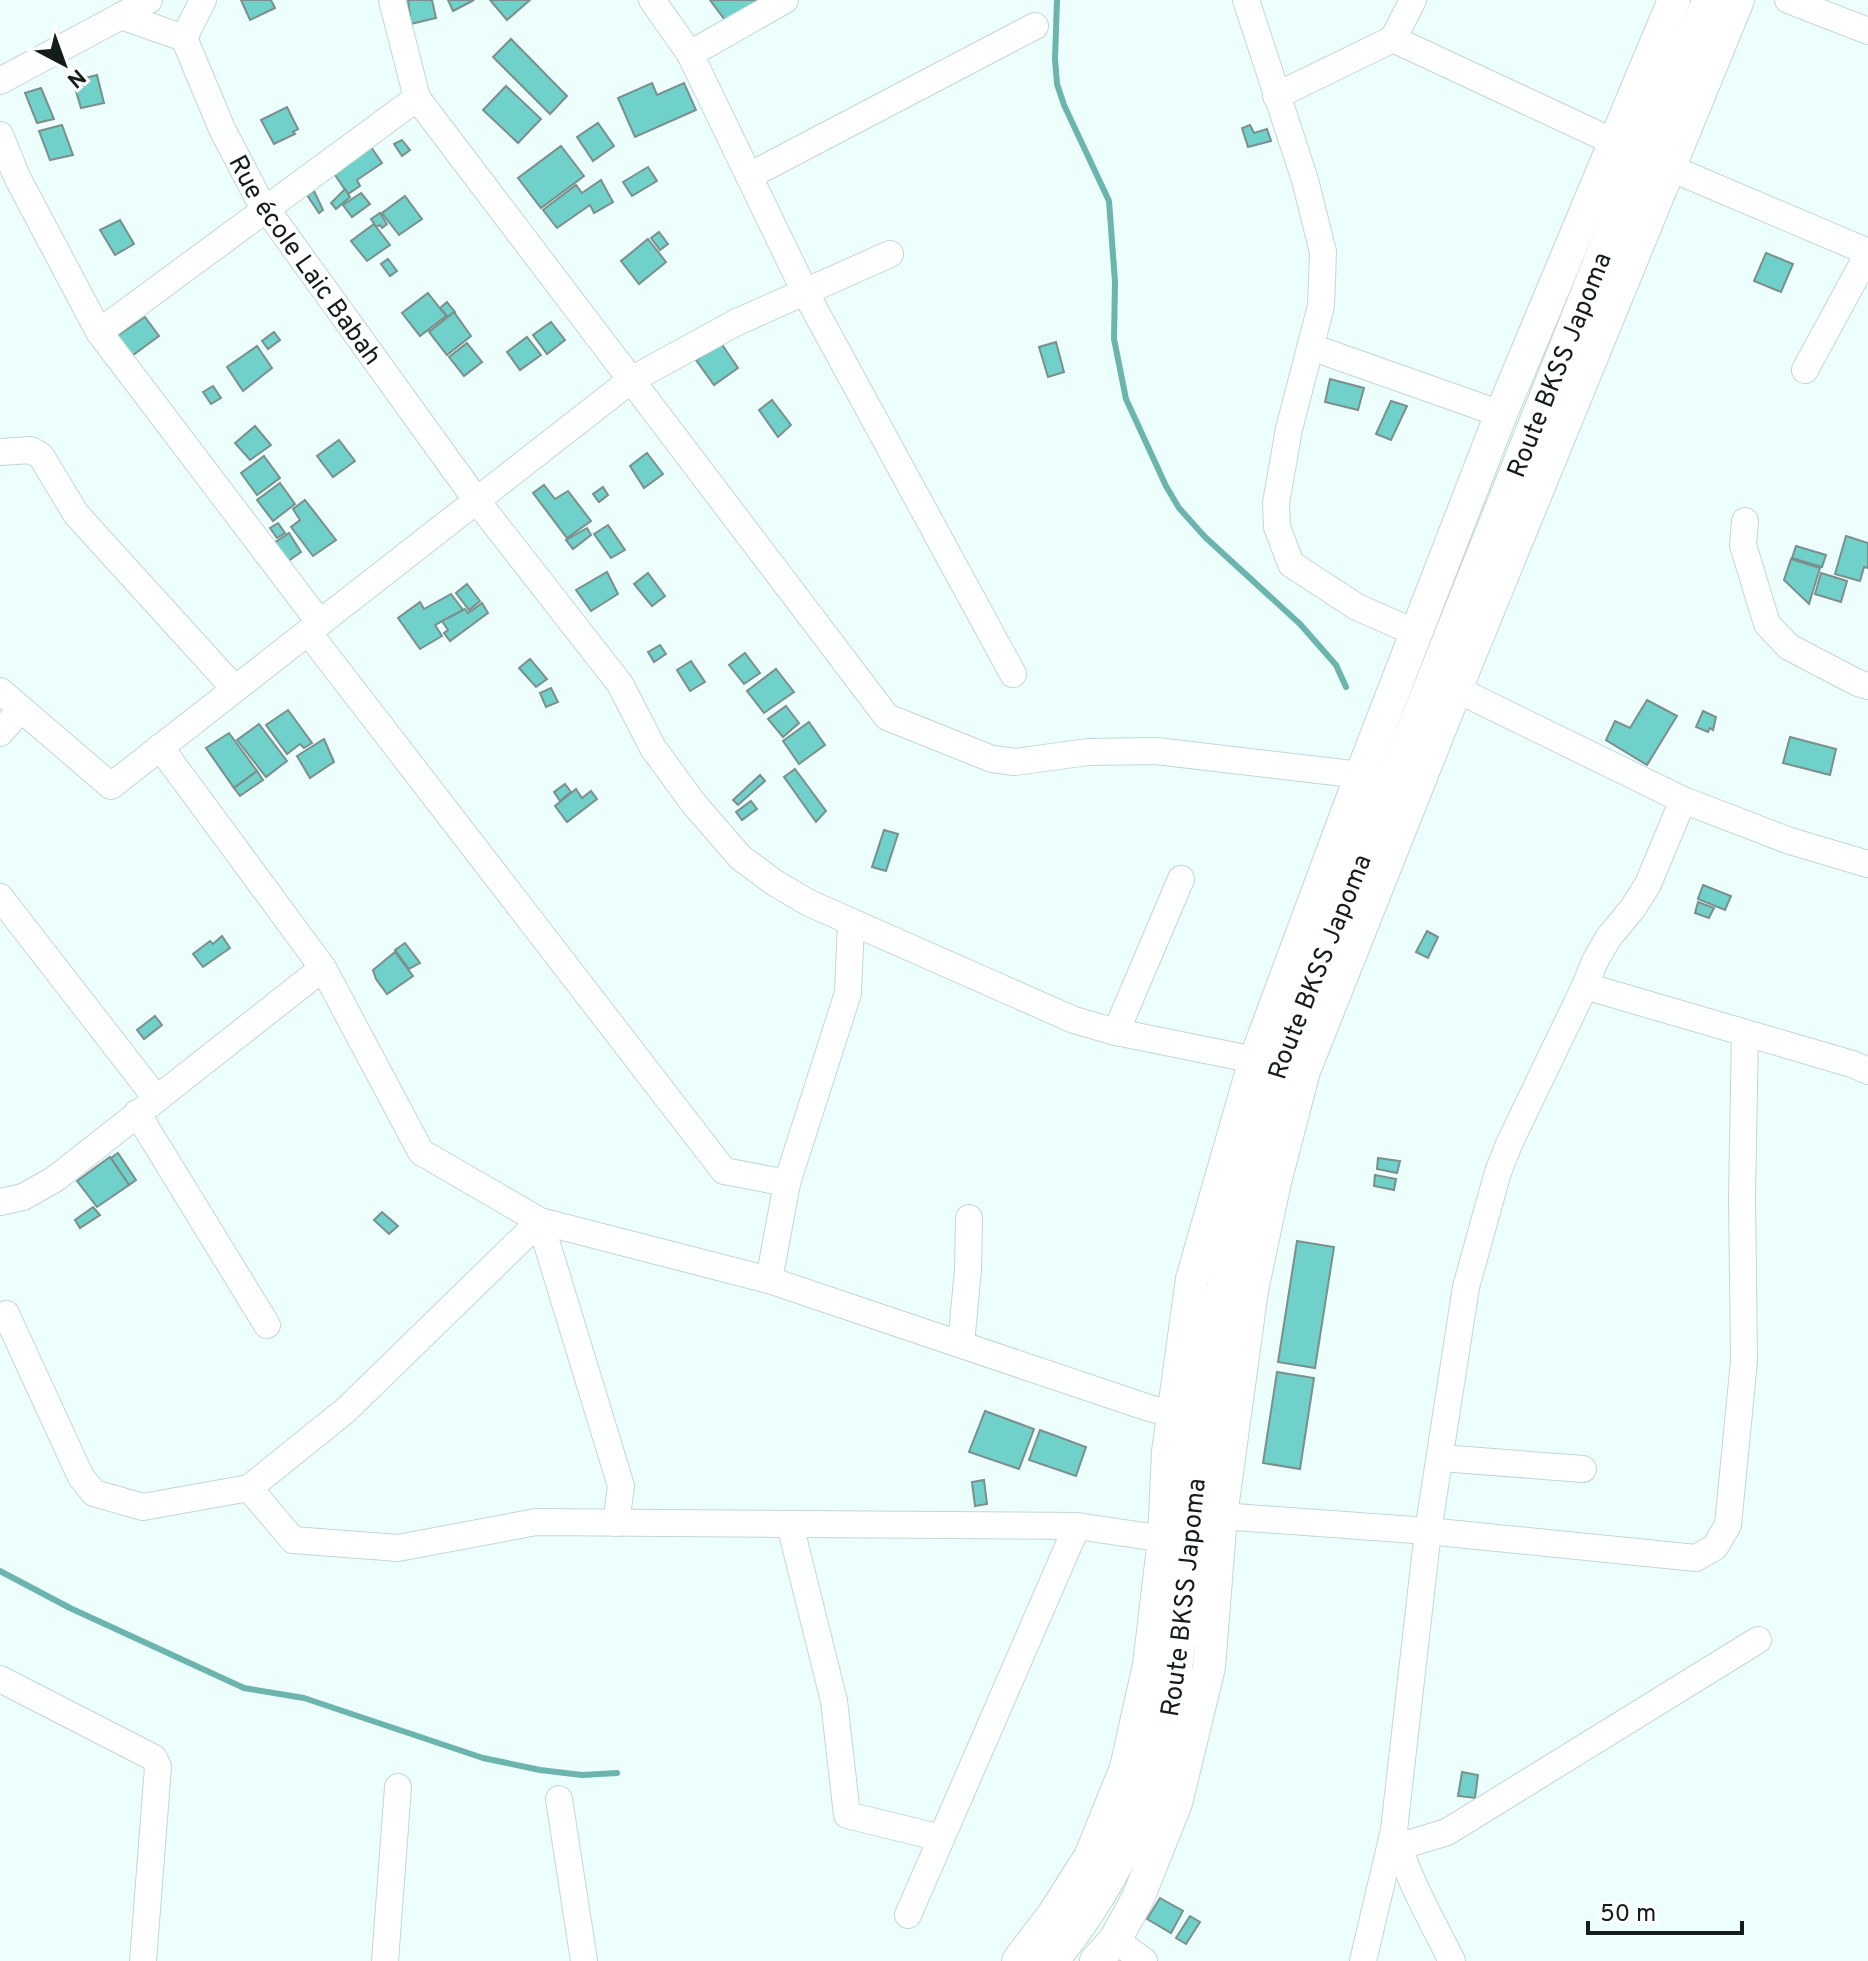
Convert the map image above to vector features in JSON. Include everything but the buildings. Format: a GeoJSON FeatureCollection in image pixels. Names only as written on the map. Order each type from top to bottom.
{"type":"FeatureCollection","features":[{"type":"Feature","properties":{"kind":"main road"},"geometry":{"type":"LineString","coordinates":[[1018,1961],[1053,1915],[1090,1857],[1126,1768],[1149,1665],[1164,1539],[1168,1452],[1192,1279],[1255,1060],[1501,414],[1674,0]]}},
{"type":"Feature","properties":{"kind":"main road","name":"Route BKSS Japoma"},"geometry":{"type":"LineString","coordinates":[[1052,1961],[1117,1863],[1152,1783],[1175,1684],[1211,1353],[1253,1148],[1282,1058],[1649,138],[1709,0]]}},
{"type":"Feature","properties":{"kind":"main road"},"geometry":{"type":"LineString","coordinates":[[1106,1950],[1138,1898],[1176,1803],[1209,1667],[1221,1516],[1252,1290],[1275,1182],[1304,1071],[1456,689],[1738,0]]}},
{"type":"Feature","properties":{"kind":"street"},"geometry":{"type":"LineString","coordinates":[[0,81],[149,0]]}},
{"type":"Feature","properties":{"kind":"street"},"geometry":{"type":"LineString","coordinates":[[121,16],[184,38],[203,0]]}},
{"type":"Feature","properties":{"kind":"street"},"geometry":{"type":"LineString","coordinates":[[392,0],[417,98],[887,717],[992,759],[1015,762],[1088,752],[1156,751],[1361,775]]}},
{"type":"Feature","properties":{"kind":"street"},"geometry":{"type":"LineString","coordinates":[[652,0],[690,54],[805,292],[1013,674]]}},
{"type":"Feature","properties":{"kind":"street"},"geometry":{"type":"LineString","coordinates":[[690,54],[785,0]]}},
{"type":"Feature","properties":{"kind":"street"},"geometry":{"type":"LineString","coordinates":[[1246,0],[1305,180],[1323,252],[1321,306],[1289,429],[1276,503],[1277,527],[1291,564],[1357,607],[1416,633]]}},
{"type":"Feature","properties":{"kind":"street"},"geometry":{"type":"LineString","coordinates":[[1276,96],[1393,39],[1413,0]]}},
{"type":"Feature","properties":{"kind":"street"},"geometry":{"type":"LineString","coordinates":[[1788,0],[1868,31]]}},
{"type":"Feature","properties":{"kind":"street"},"geometry":{"type":"LineString","coordinates":[[749,176],[1035,26]]}},
{"type":"Feature","properties":{"kind":"street","name":"Rue école Laic Babah"},"geometry":{"type":"LineString","coordinates":[[184,38],[222,129],[267,209],[477,501],[620,684],[653,748],[703,815],[741,858],[775,883],[851,923],[1074,1020],[1116,1032],[1255,1060]]}},
{"type":"Feature","properties":{"kind":"street"},"geometry":{"type":"LineString","coordinates":[[1393,39],[1614,142]]}},
{"type":"Feature","properties":{"kind":"street"},"geometry":{"type":"LineString","coordinates":[[99,332],[417,98]]}},
{"type":"Feature","properties":{"kind":"street"},"geometry":{"type":"LineString","coordinates":[[0,135],[17,177],[99,332],[314,628],[724,1171],[787,1183]]}},
{"type":"Feature","properties":{"kind":"street"},"geometry":{"type":"LineString","coordinates":[[1668,167],[1868,253],[1805,370]]}},
{"type":"Feature","properties":{"kind":"street"},"geometry":{"type":"LineString","coordinates":[[0,691],[111,786],[631,380],[735,323],[890,254]]}},
{"type":"Feature","properties":{"kind":"street"},"geometry":{"type":"LineString","coordinates":[[1311,347],[1501,414]]}},
{"type":"Feature","properties":{"kind":"street"},"geometry":{"type":"LineString","coordinates":[[0,452],[31,450],[41,456],[76,514],[235,689]]}},
{"type":"Feature","properties":{"kind":"street"},"geometry":{"type":"LineString","coordinates":[[1745,521],[1743,545],[1767,624],[1789,647],[1868,686]]}},
{"type":"Feature","properties":{"kind":"street"},"geometry":{"type":"LineString","coordinates":[[1456,689],[1683,800],[1790,841],[1868,864]]}},
{"type":"Feature","properties":{"kind":"street"},"geometry":{"type":"LineString","coordinates":[[0,733],[21,709]]}},
{"type":"Feature","properties":{"kind":"street"},"geometry":{"type":"LineString","coordinates":[[160,747],[323,968],[421,1152],[540,1221],[769,1280],[1173,1414]]}},
{"type":"Feature","properties":{"kind":"street"},"geometry":{"type":"LineString","coordinates":[[1363,1961],[1396,1838],[1428,1531],[1466,1287],[1498,1172],[1509,1144],[1602,949],[1648,884],[1683,800]]}},
{"type":"Feature","properties":{"kind":"street"},"geometry":{"type":"LineString","coordinates":[[1116,1032],[1181,879]]}},
{"type":"Feature","properties":{"kind":"street"},"geometry":{"type":"LineString","coordinates":[[0,897],[147,1106],[267,1325]]}},
{"type":"Feature","properties":{"kind":"street"},"geometry":{"type":"LineString","coordinates":[[769,1280],[787,1183],[848,993],[851,923]]}},
{"type":"Feature","properties":{"kind":"street"},"geometry":{"type":"LineString","coordinates":[[0,1202],[23,1197],[55,1179],[323,968]]}},
{"type":"Feature","properties":{"kind":"street"},"geometry":{"type":"LineString","coordinates":[[1585,986],[1868,1071]]}},
{"type":"Feature","properties":{"kind":"street"},"geometry":{"type":"LineString","coordinates":[[1221,1516],[1428,1531],[1696,1558],[1715,1547],[1728,1525],[1744,1361],[1742,1197],[1745,1033]]}},
{"type":"Feature","properties":{"kind":"street"},"geometry":{"type":"LineString","coordinates":[[961,1344],[969,1218]]}},
{"type":"Feature","properties":{"kind":"street"},"geometry":{"type":"LineString","coordinates":[[6,1314],[81,1477],[94,1493],[143,1507],[249,1488],[346,1410],[540,1221]]}},
{"type":"Feature","properties":{"kind":"street"},"geometry":{"type":"LineString","coordinates":[[540,1221],[621,1486],[616,1523]]}},
{"type":"Feature","properties":{"kind":"street"},"geometry":{"type":"LineString","coordinates":[[1441,1458],[1583,1469]]}},
{"type":"Feature","properties":{"kind":"street"},"geometry":{"type":"LineString","coordinates":[[249,1488],[293,1540],[398,1548],[536,1522],[1077,1526],[1164,1539]]}},
{"type":"Feature","properties":{"kind":"street"},"geometry":{"type":"LineString","coordinates":[[790,1525],[834,1701],[847,1815],[941,1838]]}},
{"type":"Feature","properties":{"kind":"street"},"geometry":{"type":"LineString","coordinates":[[908,1915],[1077,1526]]}},
{"type":"Feature","properties":{"kind":"street"},"geometry":{"type":"LineString","coordinates":[[1396,1838],[1447,1832],[1758,1640]]}},
{"type":"Feature","properties":{"kind":"street"},"geometry":{"type":"LineString","coordinates":[[0,1679],[154,1758],[158,1767],[143,1961]]}},
{"type":"Feature","properties":{"kind":"street"},"geometry":{"type":"LineString","coordinates":[[385,1961],[398,1787]]}},
{"type":"Feature","properties":{"kind":"street"},"geometry":{"type":"LineString","coordinates":[[559,1799],[584,1961]]}},
{"type":"Feature","properties":{"kind":"street"},"geometry":{"type":"LineString","coordinates":[[1396,1838],[1452,1961]]}},
{"type":"Feature","properties":{"kind":"street"},"geometry":{"type":"LineString","coordinates":[[1106,1950],[1144,1961]]}},
{"type":"Feature","properties":{"kind":"waterway"},"geometry":{"type":"LineString","coordinates":[[1057,0],[1057,84],[1109,201],[1115,282],[1114,339],[1126,399],[1179,508],[1205,537],[1300,624],[1336,665],[1346,687]]}},
{"type":"Feature","properties":{"kind":"waterway"},"geometry":{"type":"LineString","coordinates":[[0,1571],[70,1608],[244,1688],[304,1698],[483,1758],[582,1775],[617,1773]]}}]}
